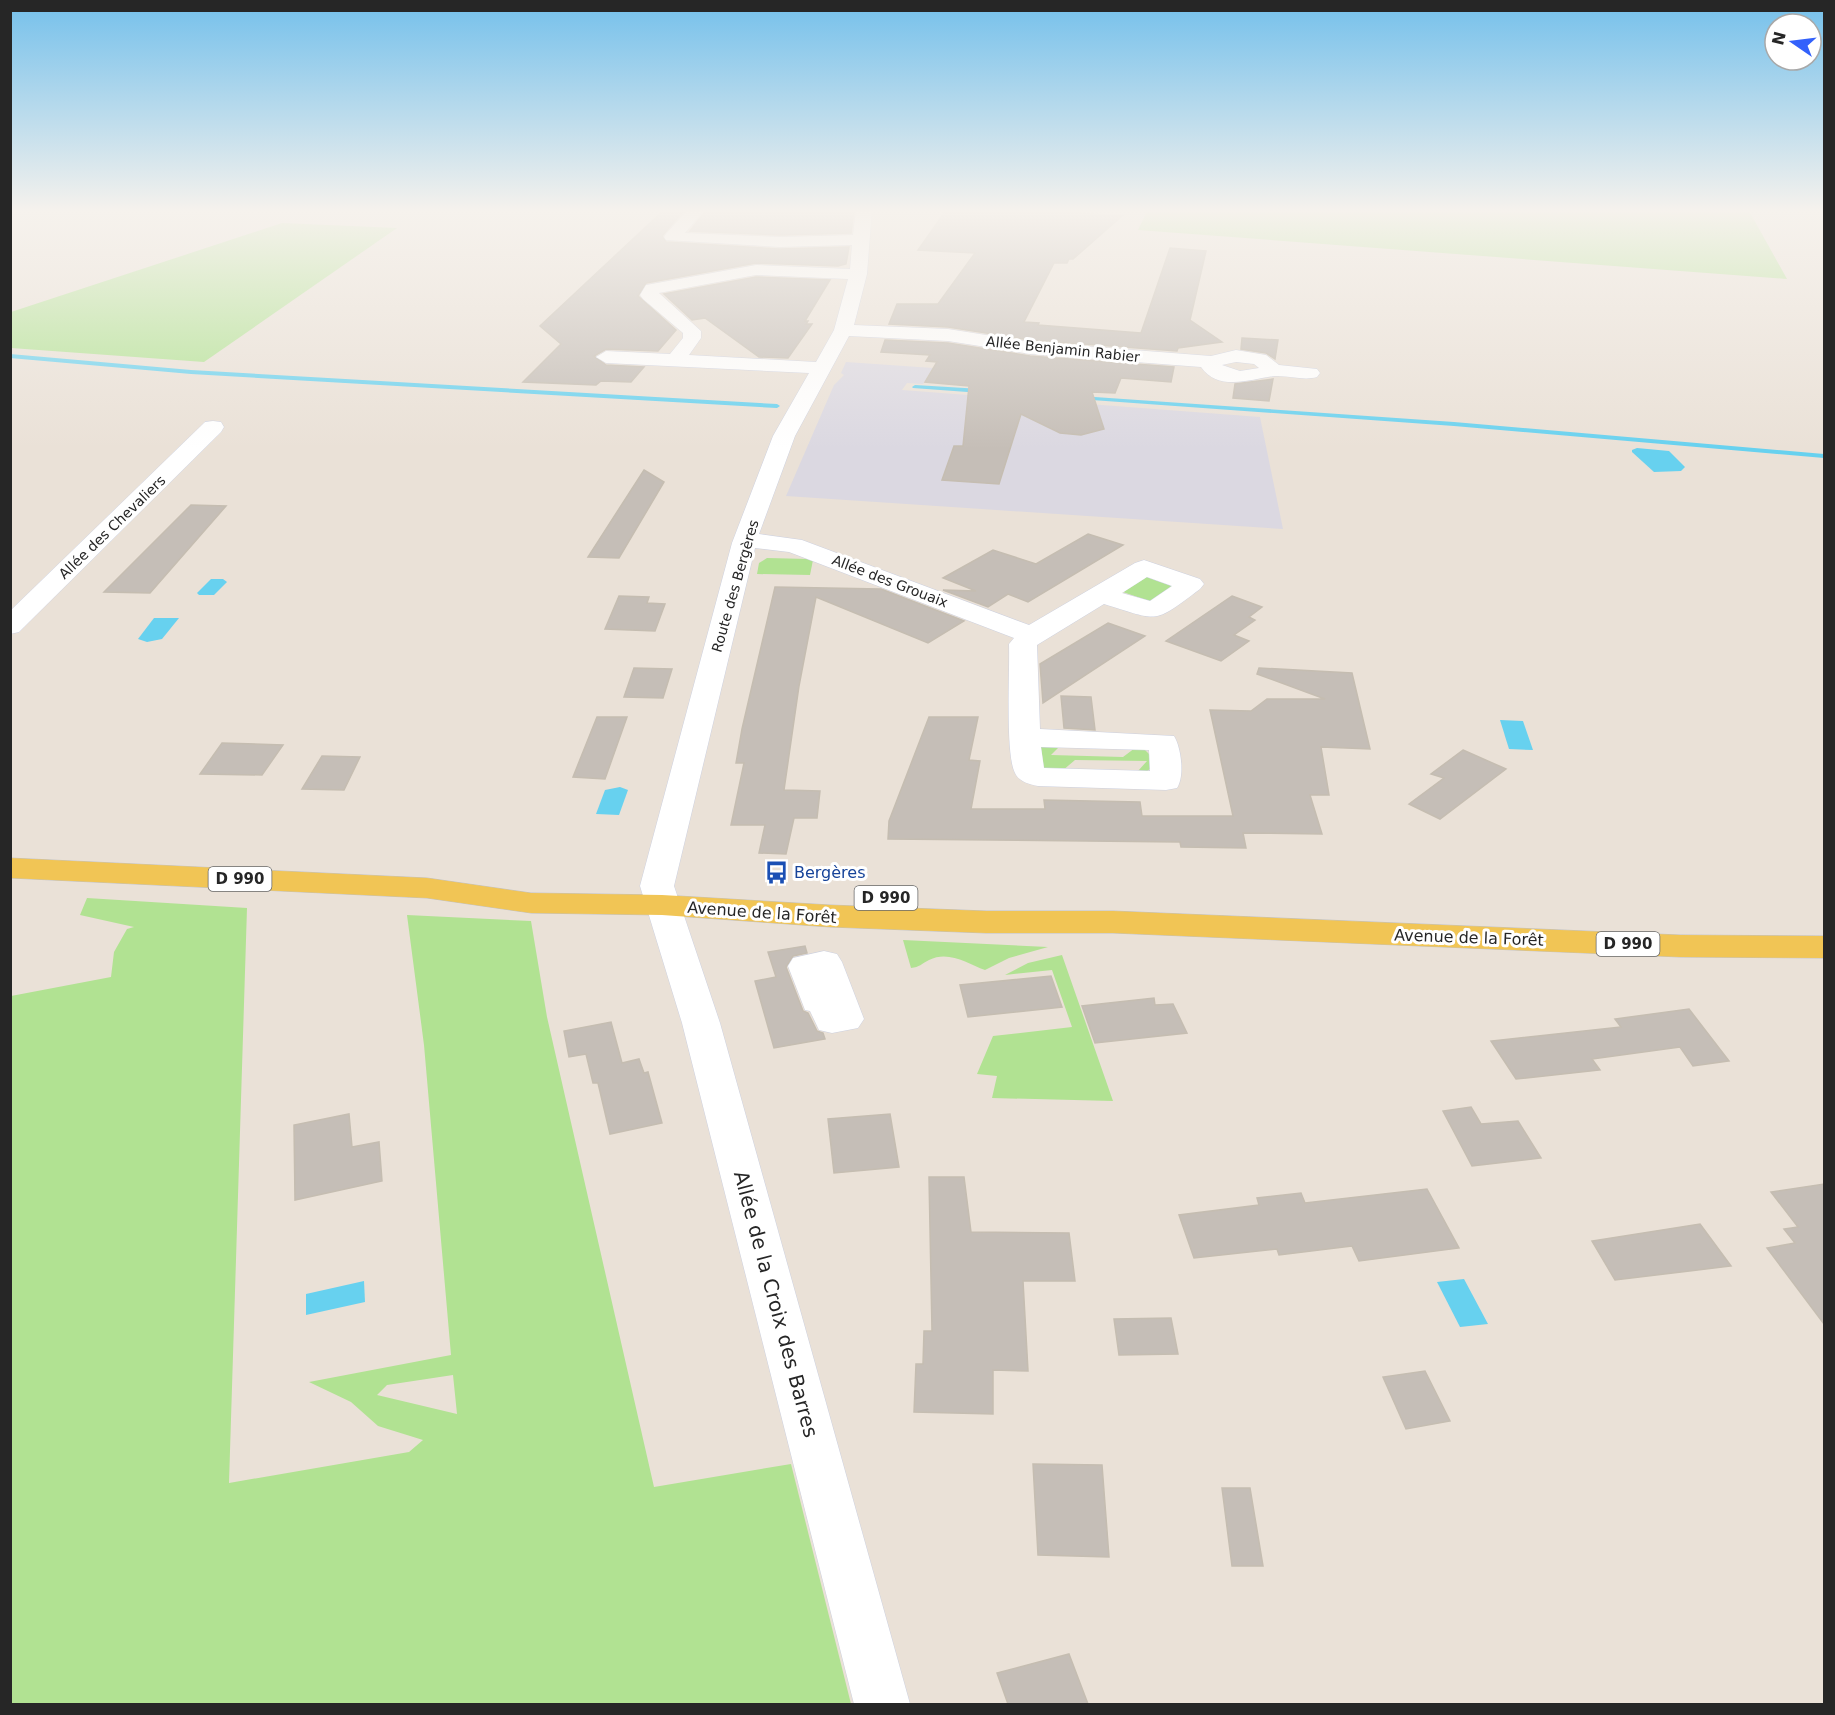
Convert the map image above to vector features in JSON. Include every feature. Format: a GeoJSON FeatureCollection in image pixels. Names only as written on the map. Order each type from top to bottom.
{"type":"FeatureCollection","features":[{"type":"Feature","properties":{"kind":"main road","name":"D 990"},"geometry":{"type":"LineString","coordinates":[[10,868],[427,888],[531,903],[660,896]]}},
{"type":"Feature","properties":{"kind":"main road","name":"Avenue de la Forêt"},"geometry":{"type":"LineString","coordinates":[[660,896],[830,916],[975,922],[1113,922],[1680,946],[1824,947]]}},
{"type":"Feature","properties":{"kind":"street"},"geometry":{"type":"LineString","coordinates":[[652,289],[649,295],[692,331],[692,338],[676,360]]}},
{"type":"Feature","properties":{"kind":"street","name":"Route des Bergères"},"geometry":{"type":"LineString","coordinates":[[660,896],[745,540],[784,436],[843,330],[854,289]]}},
{"type":"Feature","properties":{"kind":"street","name":"Allée Benjamin Rabier"},"geometry":{"type":"LineString","coordinates":[[843,330],[948,335],[1030,348],[1211,362],[1211,367],[1217,371],[1233,376],[1252,377],[1269,370],[1310,373]]}},
{"type":"Feature","properties":{"kind":"street"},"geometry":{"type":"LineString","coordinates":[[606,357],[822,368]]}},
{"type":"Feature","properties":{"kind":"street","name":"Allée des Chevaliers"},"geometry":{"type":"LineString","coordinates":[[10,626],[213,427]]}},
{"type":"Feature","properties":{"kind":"street","name":"Allée des Grouaix"},"geometry":{"type":"LineString","coordinates":[[745,540],[793,545],[1031,635]]}},
{"type":"Feature","properties":{"kind":"street"},"geometry":{"type":"LineString","coordinates":[[1025,737],[1023,644],[1031,635],[1101,595]]}},
{"type":"Feature","properties":{"kind":"street","name":"Allée de la Croix des Barres"},"geometry":{"type":"LineString","coordinates":[[660,896],[671,922],[701,1023],[882,1704]]}},
{"type":"Feature","properties":{"kind":"shaded area"},"geometry":{"type":"Polygon","coordinates":[[[846,362],[933,368],[923,384],[907,383],[902,390],[1260,417],[1283,529],[786,496],[834,385],[844,375],[841,373],[846,362]]]}},
{"type":"Feature","properties":{"kind":"green space"},"geometry":{"type":"Polygon","coordinates":[[[81,289],[309,289],[204,362],[11,348],[11,312],[81,289]]]}},
{"type":"Feature","properties":{"kind":"green space"},"geometry":{"type":"Polygon","coordinates":[[[767,558],[813,560],[810,575],[757,574],[759,563],[767,558]]]}},
{"type":"Feature","properties":{"kind":"green space"},"geometry":{"type":"Polygon","coordinates":[[[1144,575],[1177,585],[1152,602],[1120,591],[1144,575]]]}},
{"type":"Feature","properties":{"kind":"green space"},"geometry":{"type":"Polygon","coordinates":[[[1044,746],[1059,747],[1051,755],[1123,757],[1135,748],[1142,747],[1150,755],[1151,768],[1146,772],[1138,771],[1147,761],[1075,760],[1062,771],[1038,767],[1037,749],[1044,746]]]}},
{"type":"Feature","properties":{"kind":"green space"},"geometry":{"type":"Polygon","coordinates":[[[87,898],[247,908],[229,1483],[409,1452],[423,1440],[378,1426],[351,1402],[309,1382],[451,1355],[424,1045],[407,915],[531,921],[547,1017],[654,1487],[791,1464],[851,1704],[11,1704],[11,996],[111,977],[114,952],[127,929],[134,927],[80,915],[87,898]],[[453,1375],[387,1385],[377,1395],[457,1414],[453,1375]]]}},
{"type":"Feature","properties":{"kind":"green space"},"geometry":{"type":"Polygon","coordinates":[[[903,940],[1048,947],[1009,958],[985,970],[951,957],[936,957],[911,968],[903,940]]]}},
{"type":"Feature","properties":{"kind":"green space"},"geometry":{"type":"Polygon","coordinates":[[[1062,955],[1113,1101],[992,1098],[997,1076],[977,1074],[993,1036],[1072,1027],[1052,970],[1005,975],[1028,963],[1062,955]]]}},
{"type":"Feature","properties":{"kind":"water"},"geometry":{"type":"Polygon","coordinates":[[[1637,448],[1669,451],[1685,467],[1681,471],[1654,472],[1632,452],[1637,448]]]}},
{"type":"Feature","properties":{"kind":"water"},"geometry":{"type":"Polygon","coordinates":[[[211,579],[223,579],[227,582],[214,595],[199,595],[197,593],[211,579]]]}},
{"type":"Feature","properties":{"kind":"water"},"geometry":{"type":"Polygon","coordinates":[[[154,618],[179,618],[162,639],[147,642],[138,639],[154,618]]]}},
{"type":"Feature","properties":{"kind":"water"},"geometry":{"type":"Polygon","coordinates":[[[1500,720],[1523,721],[1533,750],[1509,749],[1500,720]]]}},
{"type":"Feature","properties":{"kind":"water"},"geometry":{"type":"Polygon","coordinates":[[[620,787],[628,790],[619,815],[596,814],[605,790],[620,787]]]}},
{"type":"Feature","properties":{"kind":"water"},"geometry":{"type":"Polygon","coordinates":[[[1464,1279],[1488,1324],[1460,1327],[1437,1282],[1464,1279]]]}},
{"type":"Feature","properties":{"kind":"water"},"geometry":{"type":"Polygon","coordinates":[[[364,1281],[365,1302],[306,1315],[306,1294],[364,1281]]]}},
{"type":"Feature","properties":{"kind":"building"},"geometry":{"type":"Polygon","coordinates":[[[579,289],[642,289],[638,296],[676,330],[658,351],[606,349],[594,356],[606,365],[644,367],[631,382],[601,381],[596,385],[523,382],[561,344],[540,326],[579,289]]]}},
{"type":"Feature","properties":{"kind":"building"},"geometry":{"type":"Polygon","coordinates":[[[691,289],[824,289],[805,321],[808,321],[806,324],[812,324],[788,358],[759,357],[705,318],[692,320],[664,294],[691,289]]]}},
{"type":"Feature","properties":{"kind":"building"},"geometry":{"type":"Polygon","coordinates":[[[949,289],[1041,289],[1024,322],[1141,333],[1156,289],[1197,289],[1190,320],[1222,342],[1178,348],[1177,351],[1030,340],[948,327],[889,324],[897,304],[938,304],[949,289]]]}},
{"type":"Feature","properties":{"kind":"building"},"geometry":{"type":"Polygon","coordinates":[[[1242,338],[1278,340],[1275,359],[1266,353],[1241,349],[1242,338]]]}},
{"type":"Feature","properties":{"kind":"building"},"geometry":{"type":"Polygon","coordinates":[[[885,340],[948,343],[1030,356],[1174,367],[1171,382],[1121,378],[1115,393],[1092,392],[1104,429],[1081,435],[1060,433],[1021,414],[999,484],[942,480],[954,446],[963,446],[969,386],[925,382],[937,362],[926,361],[930,355],[881,352],[885,340]]]}},
{"type":"Feature","properties":{"kind":"building"},"geometry":{"type":"Polygon","coordinates":[[[1273,379],[1269,401],[1233,398],[1235,384],[1273,379]]]}},
{"type":"Feature","properties":{"kind":"building"},"geometry":{"type":"Polygon","coordinates":[[[644,470],[664,482],[619,558],[588,557],[644,470]]]}},
{"type":"Feature","properties":{"kind":"building"},"geometry":{"type":"Polygon","coordinates":[[[191,505],[226,506],[150,593],[104,592],[191,505]]]}},
{"type":"Feature","properties":{"kind":"building"},"geometry":{"type":"Polygon","coordinates":[[[1088,534],[1123,545],[1028,602],[1008,594],[988,607],[943,590],[976,591],[943,578],[993,550],[1036,564],[1088,534]]]}},
{"type":"Feature","properties":{"kind":"building"},"geometry":{"type":"Polygon","coordinates":[[[775,587],[881,589],[964,621],[928,643],[816,597],[799,686],[784,790],[820,791],[817,818],[794,818],[786,854],[759,853],[765,825],[731,825],[744,763],[736,763],[742,729],[775,587]]]}},
{"type":"Feature","properties":{"kind":"building"},"geometry":{"type":"Polygon","coordinates":[[[619,596],[649,597],[647,603],[665,604],[655,631],[605,629],[619,596]]]}},
{"type":"Feature","properties":{"kind":"building"},"geometry":{"type":"Polygon","coordinates":[[[1232,596],[1262,607],[1249,617],[1255,620],[1234,635],[1249,641],[1221,661],[1166,641],[1232,596]]]}},
{"type":"Feature","properties":{"kind":"building"},"geometry":{"type":"Polygon","coordinates":[[[1108,623],[1145,636],[1043,703],[1040,664],[1108,623]]]}},
{"type":"Feature","properties":{"kind":"building"},"geometry":{"type":"Polygon","coordinates":[[[634,668],[672,669],[663,698],[624,697],[634,668]]]}},
{"type":"Feature","properties":{"kind":"building"},"geometry":{"type":"Polygon","coordinates":[[[1259,668],[1352,673],[1370,749],[1321,747],[1329,795],[1310,795],[1322,834],[1243,833],[1246,848],[1181,847],[1180,842],[888,839],[889,821],[929,717],[978,717],[969,760],[980,761],[971,809],[1045,809],[1044,800],[1140,802],[1142,816],[1233,816],[1210,710],[1251,711],[1267,699],[1325,699],[1257,674],[1259,668]]]}},
{"type":"Feature","properties":{"kind":"building"},"geometry":{"type":"Polygon","coordinates":[[[1061,696],[1091,697],[1095,730],[1064,728],[1061,696]]]}},
{"type":"Feature","properties":{"kind":"building"},"geometry":{"type":"Polygon","coordinates":[[[597,717],[627,717],[605,779],[573,777],[597,717]]]}},
{"type":"Feature","properties":{"kind":"building"},"geometry":{"type":"Polygon","coordinates":[[[222,743],[283,745],[262,775],[200,774],[222,743]]]}},
{"type":"Feature","properties":{"kind":"building"},"geometry":{"type":"Polygon","coordinates":[[[1463,750],[1506,769],[1440,819],[1409,804],[1444,778],[1431,774],[1463,750]]]}},
{"type":"Feature","properties":{"kind":"building"},"geometry":{"type":"Polygon","coordinates":[[[322,756],[360,757],[344,790],[302,789],[322,756]]]}},
{"type":"Feature","properties":{"kind":"building"},"geometry":{"type":"Polygon","coordinates":[[[805,946],[807,953],[793,956],[786,967],[803,1011],[808,1013],[817,1031],[823,1033],[825,1039],[774,1048],[755,981],[776,977],[768,952],[805,946]]]}},
{"type":"Feature","properties":{"kind":"building"},"geometry":{"type":"Polygon","coordinates":[[[1051,976],[1062,1007],[968,1017],[960,985],[1051,976]]]}},
{"type":"Feature","properties":{"kind":"building"},"geometry":{"type":"Polygon","coordinates":[[[1154,998],[1155,1005],[1173,1004],[1187,1033],[1095,1043],[1082,1006],[1154,998]]]}},
{"type":"Feature","properties":{"kind":"building"},"geometry":{"type":"Polygon","coordinates":[[[1689,1009],[1729,1061],[1693,1066],[1680,1047],[1592,1059],[1600,1070],[1516,1079],[1491,1041],[1621,1027],[1615,1019],[1689,1009]]]}},
{"type":"Feature","properties":{"kind":"building"},"geometry":{"type":"Polygon","coordinates":[[[611,1022],[622,1063],[639,1059],[644,1073],[648,1072],[662,1123],[610,1134],[598,1083],[593,1083],[586,1054],[569,1057],[564,1031],[611,1022]]]}},
{"type":"Feature","properties":{"kind":"building"},"geometry":{"type":"Polygon","coordinates":[[[1471,1107],[1481,1124],[1518,1121],[1541,1158],[1472,1166],[1443,1111],[1471,1107]]]}},
{"type":"Feature","properties":{"kind":"building"},"geometry":{"type":"Polygon","coordinates":[[[349,1114],[352,1147],[379,1142],[382,1181],[295,1200],[294,1125],[349,1114]]]}},
{"type":"Feature","properties":{"kind":"building"},"geometry":{"type":"Polygon","coordinates":[[[890,1114],[899,1167],[834,1173],[828,1119],[890,1114]]]}},
{"type":"Feature","properties":{"kind":"building"},"geometry":{"type":"Polygon","coordinates":[[[929,1177],[964,1177],[971,1232],[1069,1233],[1075,1281],[1023,1281],[1028,1371],[993,1370],[993,1414],[914,1412],[916,1364],[923,1364],[924,1331],[932,1331],[929,1177]]]}},
{"type":"Feature","properties":{"kind":"building"},"geometry":{"type":"Polygon","coordinates":[[[1824,1184],[1824,1324],[1767,1248],[1795,1243],[1784,1229],[1798,1227],[1771,1192],[1824,1184]]]}},
{"type":"Feature","properties":{"kind":"building"},"geometry":{"type":"Polygon","coordinates":[[[1427,1189],[1459,1248],[1359,1261],[1352,1246],[1279,1255],[1277,1249],[1194,1258],[1179,1215],[1259,1205],[1257,1198],[1301,1193],[1305,1203],[1427,1189]]]}},
{"type":"Feature","properties":{"kind":"building"},"geometry":{"type":"Polygon","coordinates":[[[1700,1224],[1731,1266],[1615,1280],[1592,1241],[1700,1224]]]}},
{"type":"Feature","properties":{"kind":"building"},"geometry":{"type":"Polygon","coordinates":[[[1171,1318],[1178,1354],[1119,1355],[1114,1319],[1171,1318]]]}},
{"type":"Feature","properties":{"kind":"building"},"geometry":{"type":"Polygon","coordinates":[[[1425,1371],[1450,1421],[1406,1429],[1383,1377],[1425,1371]]]}},
{"type":"Feature","properties":{"kind":"building"},"geometry":{"type":"Polygon","coordinates":[[[1033,1464],[1102,1465],[1109,1557],[1038,1555],[1033,1464]]]}},
{"type":"Feature","properties":{"kind":"building"},"geometry":{"type":"Polygon","coordinates":[[[1222,1488],[1250,1488],[1263,1566],[1232,1566],[1222,1488]]]}},
{"type":"Feature","properties":{"kind":"building"},"geometry":{"type":"Polygon","coordinates":[[[1069,1654],[1088,1704],[1008,1704],[997,1673],[1069,1654]]]}},
{"type":"Feature","properties":{"kind":"waterway"},"geometry":{"type":"LineString","coordinates":[[10,356],[191,372],[777,406]]}},
{"type":"Feature","properties":{"kind":"waterway"},"geometry":{"type":"LineString","coordinates":[[915,387],[981,391]]}},
{"type":"Feature","properties":{"kind":"waterway"},"geometry":{"type":"LineString","coordinates":[[1080,398],[1454,424],[1824,456]]}},
{"type":"Feature","properties":{"kind":"place","name":"Bergères"},"geometry":{"type":"Point","coordinates":[776,872]}}]}
